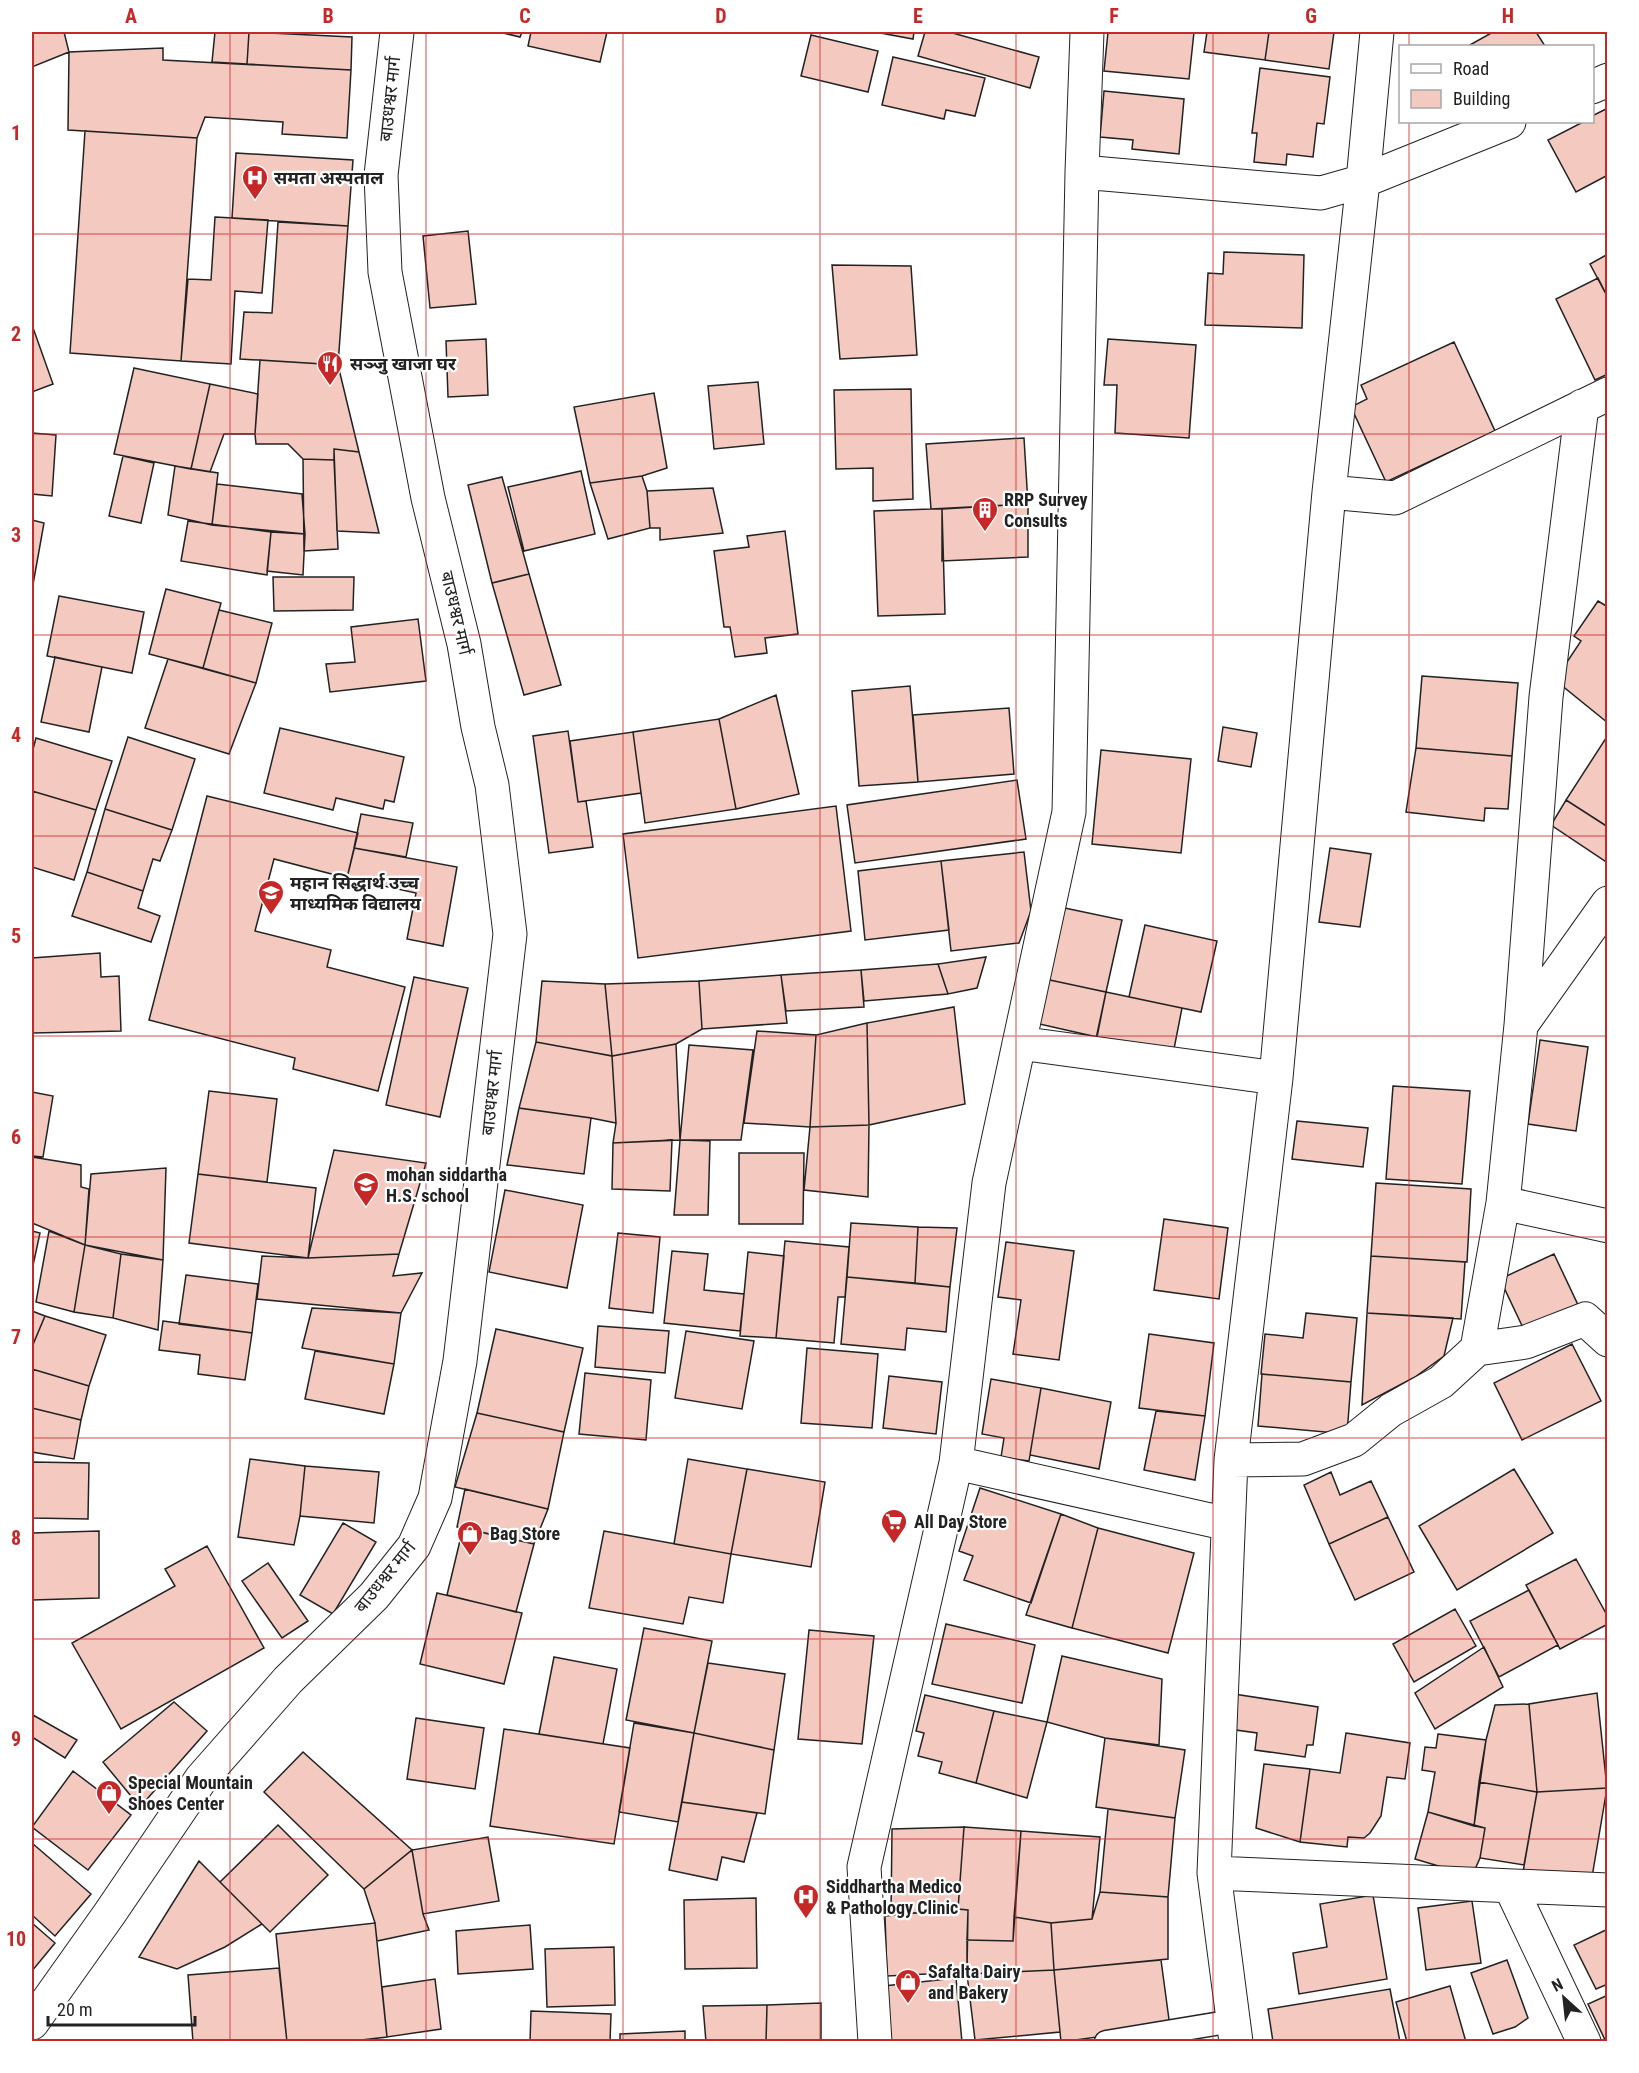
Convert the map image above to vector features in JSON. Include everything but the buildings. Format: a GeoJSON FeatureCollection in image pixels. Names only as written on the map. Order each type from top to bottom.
{"type":"FeatureCollection","features":[{"type":"Feature","properties":{"kind":"street","name":"बाउधश्वर मार्ग"},"geometry":{"type":"LineString","coordinates":[[32,2023],[201,1779],[288,1680],[374,1596],[414,1545],[438,1486],[460,1361],[510,934],[492,785],[478,727],[464,644],[428,498],[385,272],[381,176],[397,32]]}},
{"type":"Feature","properties":{"kind":"street"},"geometry":{"type":"LineString","coordinates":[[875,2042],[864,1867],[956,1463],[988,1183],[1069,812],[1087,32]]}},
{"type":"Feature","properties":{"kind":"street"},"geometry":{"type":"LineString","coordinates":[[1234,2031],[1214,1873],[1231,1460],[1276,1078],[1329,492],[1377,32]]}},
{"type":"Feature","properties":{"kind":"street"},"geometry":{"type":"LineString","coordinates":[[1594,87],[1608,80]]}},
{"type":"Feature","properties":{"kind":"street"},"geometry":{"type":"LineString","coordinates":[[1082,172],[1321,193],[1363,181],[1507,123]]}},
{"type":"Feature","properties":{"kind":"street"},"geometry":{"type":"LineString","coordinates":[[1329,492],[1395,498],[1595,400]]}},
{"type":"Feature","properties":{"kind":"street"},"geometry":{"type":"LineString","coordinates":[[1477,1349],[1503,1203],[1521,1025],[1546,697],[1595,400]]}},
{"type":"Feature","properties":{"kind":"street"},"geometry":{"type":"LineString","coordinates":[[1521,1025],[1608,903]]}},
{"type":"Feature","properties":{"kind":"street"},"geometry":{"type":"LineString","coordinates":[[1020,1043],[1276,1078]]}},
{"type":"Feature","properties":{"kind":"street"},"geometry":{"type":"LineString","coordinates":[[1503,1203],[1608,1226]]}},
{"type":"Feature","properties":{"kind":"street"},"geometry":{"type":"LineString","coordinates":[[1231,1460],[1303,1459],[1354,1440],[1391,1410],[1441,1382],[1477,1349],[1526,1342],[1585,1319],[1608,1340]]}},
{"type":"Feature","properties":{"kind":"street"},"geometry":{"type":"LineString","coordinates":[[956,1463],[1228,1524]]}},
{"type":"Feature","properties":{"kind":"street"},"geometry":{"type":"LineString","coordinates":[[1214,1873],[1608,1890]]}},
{"type":"Feature","properties":{"kind":"street"},"geometry":{"type":"LineString","coordinates":[[1510,1886],[1584,2042]]}},
{"type":"Feature","properties":{"kind":"lane"},"geometry":{"type":"LineString","coordinates":[[1106,2042],[1234,2031]]}},
{"type":"Feature","properties":{"kind":"place","name":"समता अस्पताल"},"geometry":{"type":"Point","coordinates":[255,201]}},
{"type":"Feature","properties":{"kind":"place","name":"सञ्जु खाजा घर"},"geometry":{"type":"Point","coordinates":[330,387]}},
{"type":"Feature","properties":{"kind":"place","name":"RRP Survey Consults"},"geometry":{"type":"Point","coordinates":[985,533]}},
{"type":"Feature","properties":{"kind":"place","name":"महान सिद्धार्थ उच्च माध्यमिक विद्यालय"},"geometry":{"type":"Point","coordinates":[271,916]}},
{"type":"Feature","properties":{"kind":"place","name":"mohan siddartha H.S. school"},"geometry":{"type":"Point","coordinates":[366,1208]}},
{"type":"Feature","properties":{"kind":"place","name":"All Day Store"},"geometry":{"type":"Point","coordinates":[894,1545]}},
{"type":"Feature","properties":{"kind":"place","name":"Bag Store"},"geometry":{"type":"Point","coordinates":[470,1557]}},
{"type":"Feature","properties":{"kind":"place","name":"Special Mountain Shoes Center"},"geometry":{"type":"Point","coordinates":[109,1816]}},
{"type":"Feature","properties":{"kind":"place","name":"Siddhartha Medico & Pathology Clinic"},"geometry":{"type":"Point","coordinates":[806,1920]}},
{"type":"Feature","properties":{"kind":"place","name":"Safalta Dairy and Bakery"},"geometry":{"type":"Point","coordinates":[908,2005]}}]}
